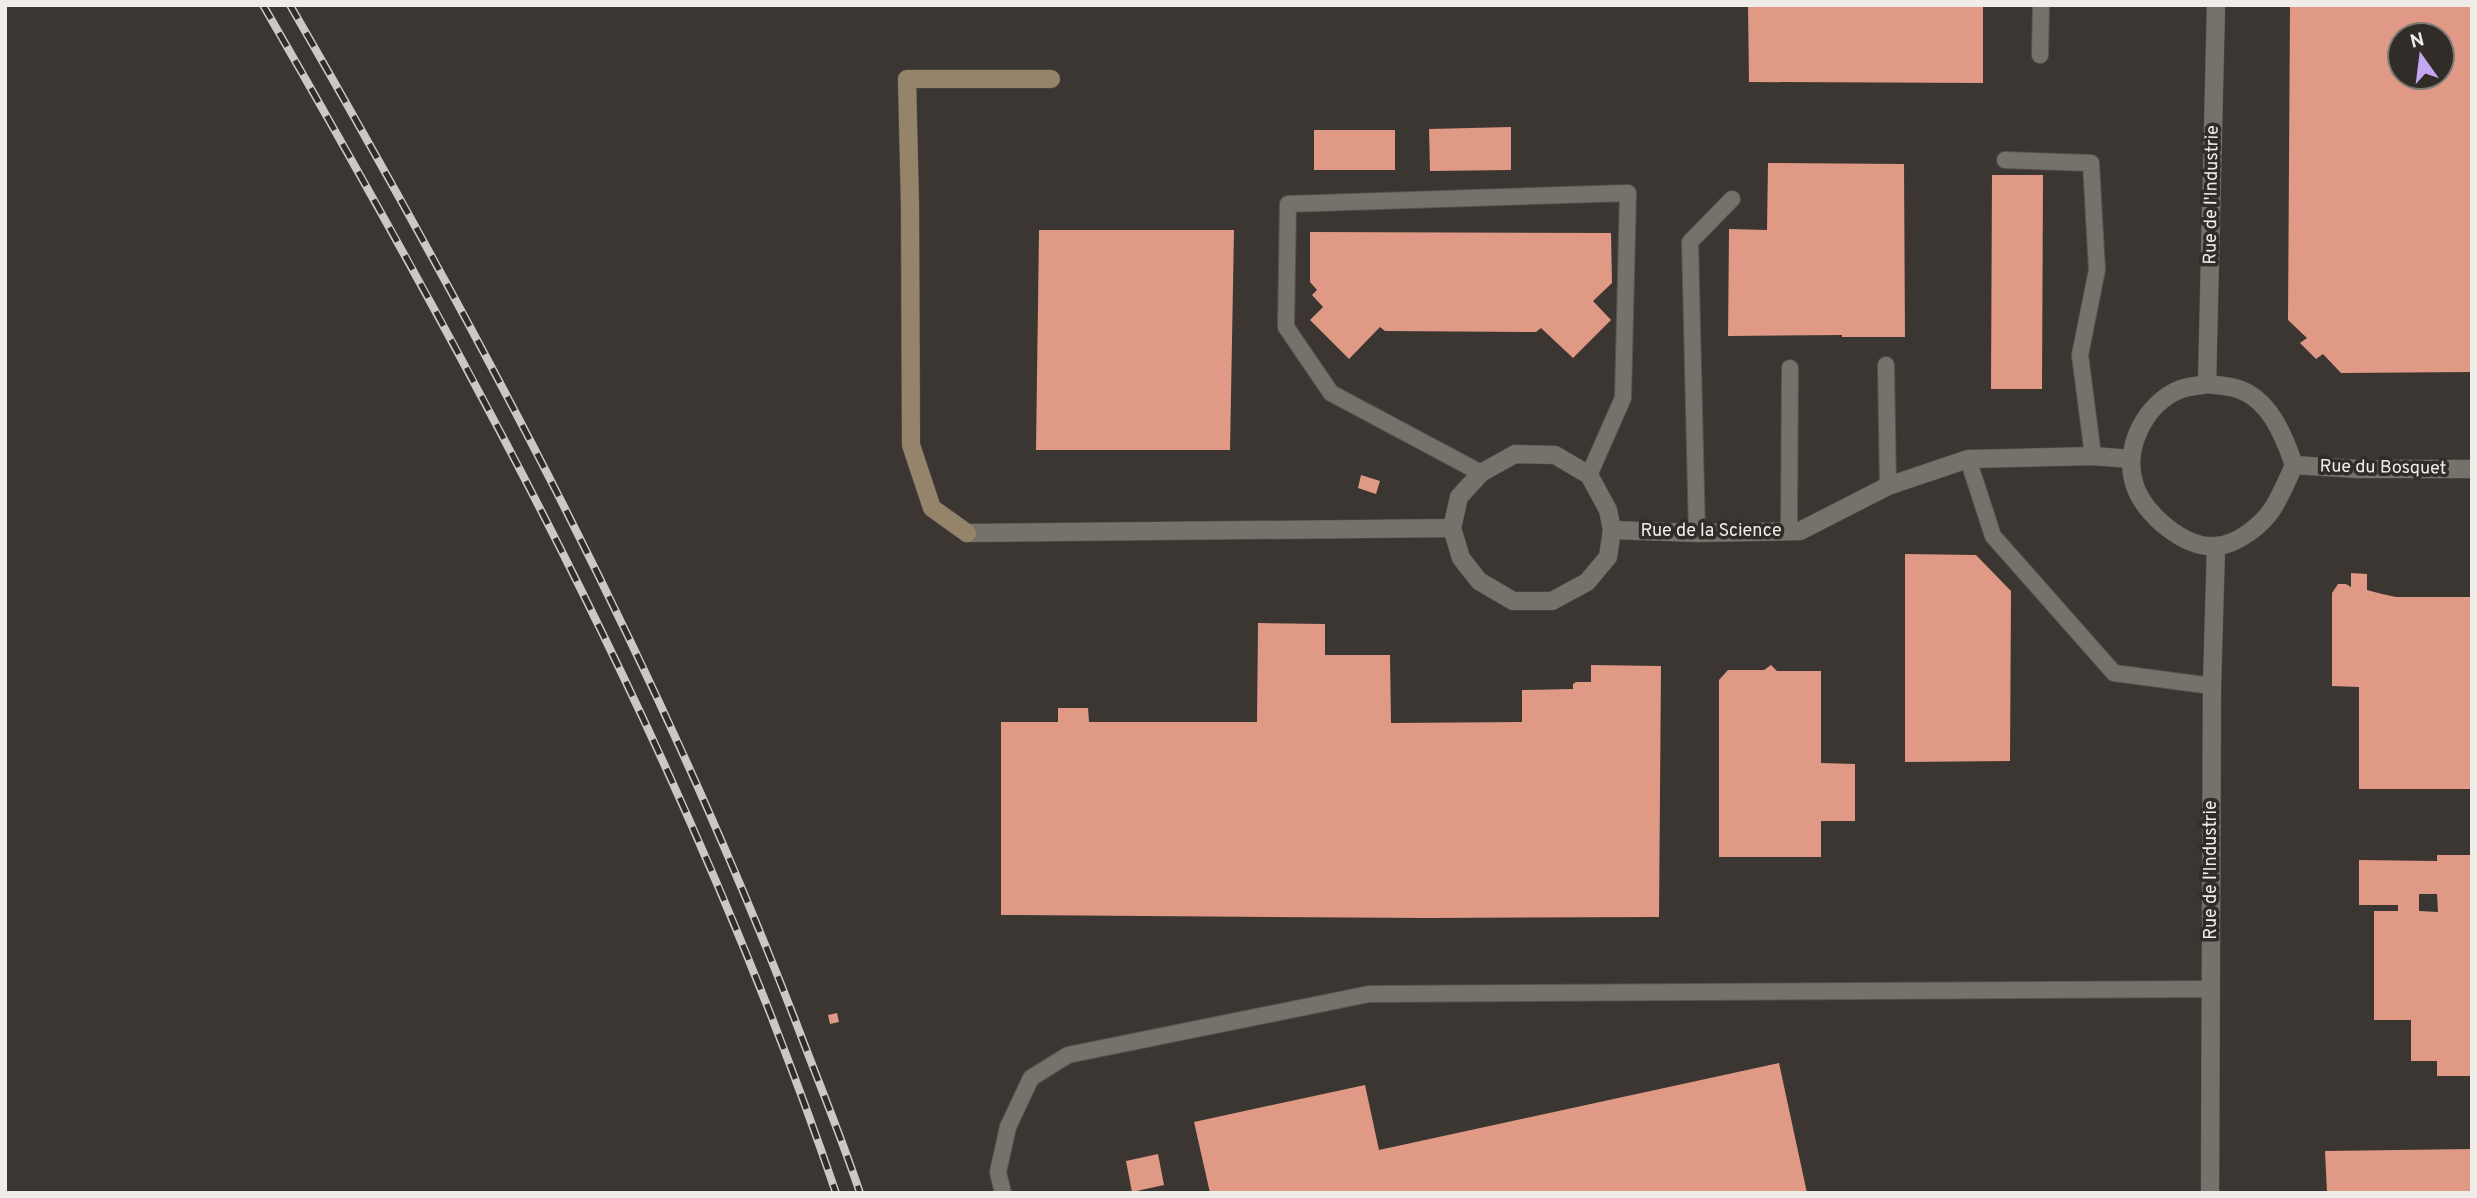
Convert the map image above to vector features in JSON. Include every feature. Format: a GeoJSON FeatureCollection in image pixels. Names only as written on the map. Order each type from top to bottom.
{"type":"FeatureCollection","features":[{"type":"Feature","properties":{"kind":"street","name":"Rue de l'Industrie"},"geometry":{"type":"LineString","coordinates":[[2207,384],[2216,5]]}},
{"type":"Feature","properties":{"kind":"street"},"geometry":{"type":"LineString","coordinates":[[1051,79],[907,79],[911,445],[932,508],[967,533],[1452,528]]}},
{"type":"Feature","properties":{"kind":"street"},"geometry":{"type":"LineString","coordinates":[[2207,384],[2238,389],[2262,403],[2283,435],[2294,465],[2272,510],[2240,538],[2216,547],[2192,542],[2154,518],[2135,486],[2131,459],[2139,427],[2155,405],[2180,389],[2207,384]]}},
{"type":"Feature","properties":{"kind":"street"},"geometry":{"type":"LineString","coordinates":[[1516,454],[1555,455],[1589,475],[1608,510],[1612,530],[1608,557],[1587,582],[1552,601],[1513,601],[1479,581],[1461,558],[1452,528],[1459,497],[1481,473],[1516,454]]}},
{"type":"Feature","properties":{"kind":"street","name":"Rue de la Science"},"geometry":{"type":"LineString","coordinates":[[1612,530],[1698,533],[1800,531],[1888,486],[1968,459],[2093,456],[2131,459]]}},
{"type":"Feature","properties":{"kind":"street","name":"Rue du Bosquet"},"geometry":{"type":"LineString","coordinates":[[2294,465],[2357,469],[2472,469]]}},
{"type":"Feature","properties":{"kind":"street","name":"Rue de l'Industrie"},"geometry":{"type":"LineString","coordinates":[[2210,1193],[2212,686],[2216,547]]}},
{"type":"Feature","properties":{"kind":"lane"},"geometry":{"type":"LineString","coordinates":[[2040,55],[2041,5]]}},
{"type":"Feature","properties":{"kind":"lane"},"geometry":{"type":"LineString","coordinates":[[2005,160],[2091,163],[2097,270],[2080,355],[2093,456]]}},
{"type":"Feature","properties":{"kind":"lane"},"geometry":{"type":"LineString","coordinates":[[1481,473],[1331,393],[1286,327],[1288,204],[1628,193],[1623,398],[1589,475]]}},
{"type":"Feature","properties":{"kind":"lane"},"geometry":{"type":"LineString","coordinates":[[1698,533],[1690,242],[1732,199]]}},
{"type":"Feature","properties":{"kind":"lane"},"geometry":{"type":"LineString","coordinates":[[1886,365],[1888,486]]}},
{"type":"Feature","properties":{"kind":"lane"},"geometry":{"type":"LineString","coordinates":[[1789,531],[1790,368]]}},
{"type":"Feature","properties":{"kind":"lane"},"geometry":{"type":"LineString","coordinates":[[1968,459],[1993,536],[2115,673],[2212,686]]}},
{"type":"Feature","properties":{"kind":"lane"},"geometry":{"type":"LineString","coordinates":[[1003,1193],[998,1172],[1008,1127],[1031,1078],[1068,1055],[1369,994],[2211,989]]}},
{"type":"Feature","properties":{"kind":"building"},"geometry":{"type":"Polygon","coordinates":[[[1748,5],[1983,5],[1983,83],[1749,82],[1748,5]]]}},
{"type":"Feature","properties":{"kind":"building"},"geometry":{"type":"Polygon","coordinates":[[[2290,5],[2472,5],[2472,372],[2341,373],[2323,354],[2316,359],[2300,343],[2307,338],[2288,320],[2290,5]]]}},
{"type":"Feature","properties":{"kind":"building"},"geometry":{"type":"Polygon","coordinates":[[[1511,127],[1511,170],[1430,171],[1429,129],[1511,127]]]}},
{"type":"Feature","properties":{"kind":"building"},"geometry":{"type":"Polygon","coordinates":[[[1314,130],[1395,130],[1395,170],[1314,170],[1314,130]]]}},
{"type":"Feature","properties":{"kind":"building"},"geometry":{"type":"Polygon","coordinates":[[[1768,163],[1904,164],[1905,337],[1728,336],[1729,229],[1767,230],[1768,163]]]}},
{"type":"Feature","properties":{"kind":"building"},"geometry":{"type":"Polygon","coordinates":[[[1992,175],[2043,175],[2042,389],[1991,389],[1992,175]]]}},
{"type":"Feature","properties":{"kind":"building"},"geometry":{"type":"Polygon","coordinates":[[[1039,230],[1234,230],[1230,450],[1036,450],[1039,230]]]}},
{"type":"Feature","properties":{"kind":"building"},"geometry":{"type":"Polygon","coordinates":[[[1310,232],[1611,233],[1612,283],[1593,301],[1611,320],[1573,358],[1541,328],[1536,332],[1385,331],[1380,327],[1349,359],[1310,320],[1323,307],[1312,295],[1317,290],[1310,282],[1310,232]]]}},
{"type":"Feature","properties":{"kind":"building"},"geometry":{"type":"Polygon","coordinates":[[[1361,475],[1380,481],[1376,494],[1358,488],[1361,475]]]}},
{"type":"Feature","properties":{"kind":"building"},"geometry":{"type":"Polygon","coordinates":[[[1905,554],[1976,555],[2011,591],[2010,761],[1905,762],[1905,554]]]}},
{"type":"Feature","properties":{"kind":"building"},"geometry":{"type":"Polygon","coordinates":[[[2351,573],[2367,574],[2367,590],[2396,597],[2472,597],[2472,789],[2359,789],[2359,687],[2332,686],[2332,593],[2338,584],[2351,587],[2351,573]]]}},
{"type":"Feature","properties":{"kind":"building"},"geometry":{"type":"Polygon","coordinates":[[[1258,623],[1325,624],[1325,655],[1390,655],[1391,723],[1522,722],[1522,690],[1573,689],[1576,682],[1591,682],[1591,665],[1661,666],[1659,917],[1001,915],[1001,722],[1058,722],[1058,708],[1088,708],[1089,722],[1257,722],[1258,623]]]}},
{"type":"Feature","properties":{"kind":"building"},"geometry":{"type":"Polygon","coordinates":[[[1771,665],[1777,671],[1821,671],[1821,763],[1855,764],[1855,821],[1821,821],[1821,857],[1719,857],[1719,680],[1728,670],[1764,670],[1771,665]]]}},
{"type":"Feature","properties":{"kind":"building"},"geometry":{"type":"Polygon","coordinates":[[[2437,855],[2472,855],[2472,1076],[2437,1076],[2437,1061],[2411,1061],[2411,1020],[2374,1020],[2374,911],[2398,911],[2398,905],[2359,905],[2359,860],[2437,861],[2437,855]],[[2419,894],[2419,911],[2438,912],[2437,894],[2419,894]]]}},
{"type":"Feature","properties":{"kind":"building"},"geometry":{"type":"Polygon","coordinates":[[[837,1013],[839,1022],[830,1024],[828,1015],[837,1013]]]}},
{"type":"Feature","properties":{"kind":"building"},"geometry":{"type":"Polygon","coordinates":[[[1779,1063],[1807,1193],[1210,1193],[1194,1122],[1365,1085],[1379,1150],[1779,1063]]]}},
{"type":"Feature","properties":{"kind":"building"},"geometry":{"type":"Polygon","coordinates":[[[2472,1149],[2472,1193],[2327,1193],[2325,1151],[2472,1149]]]}},
{"type":"Feature","properties":{"kind":"building"},"geometry":{"type":"Polygon","coordinates":[[[1158,1154],[1164,1185],[1132,1192],[1126,1161],[1158,1154]]]}},
{"type":"Feature","properties":{"kind":"railway"},"geometry":{"type":"LineString","coordinates":[[263,5],[425,293],[504,438],[579,585],[718,885],[780,1038],[836,1193]]}},
{"type":"Feature","properties":{"kind":"railway"},"geometry":{"type":"LineString","coordinates":[[290,5],[498,379],[626,633],[687,762],[744,893],[860,1193]]}}]}
